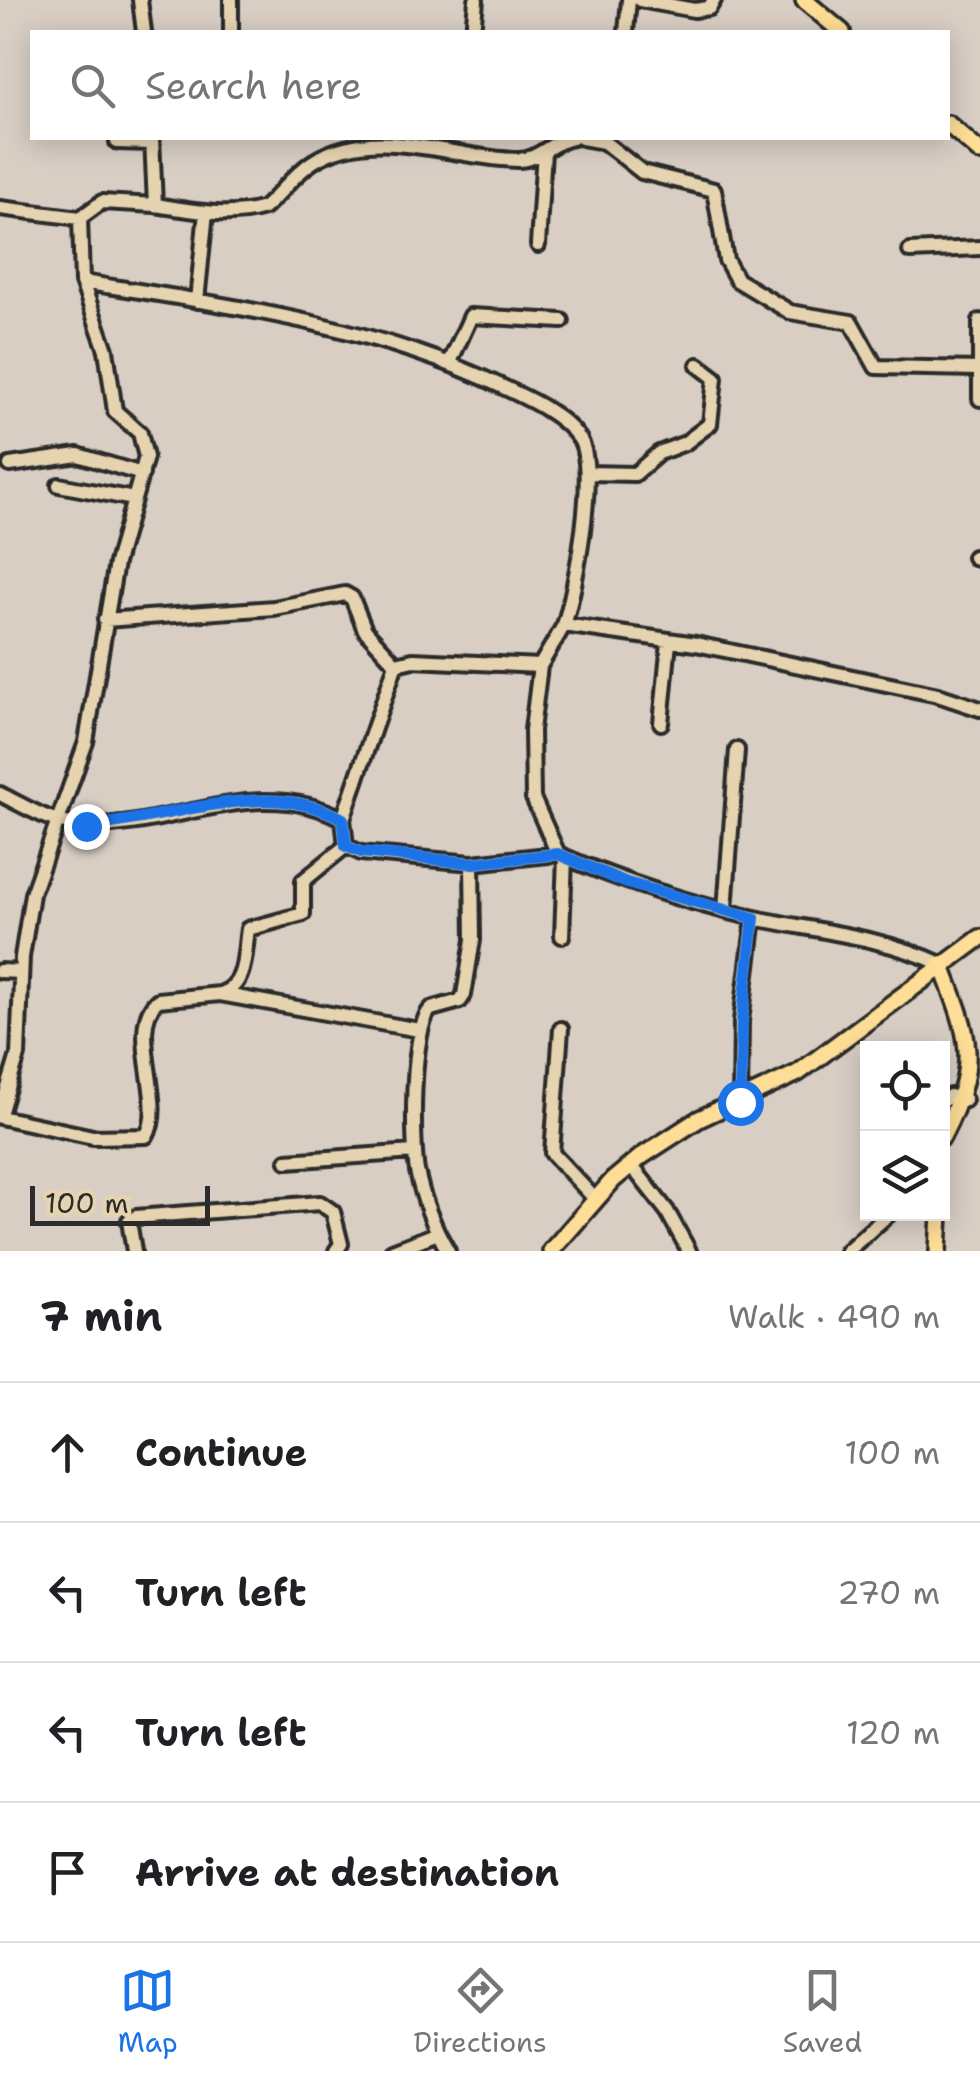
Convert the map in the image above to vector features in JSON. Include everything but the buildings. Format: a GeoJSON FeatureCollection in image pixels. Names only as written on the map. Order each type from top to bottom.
{"type":"FeatureCollection","features":[{"type":"Feature","properties":{"kind":"main road"},"geometry":{"type":"LineString","coordinates":[[806,1],[840,30]]}},
{"type":"Feature","properties":{"kind":"main road"},"geometry":{"type":"LineString","coordinates":[[950,126],[980,152]]}},
{"type":"Feature","properties":{"kind":"main road"},"geometry":{"type":"LineString","coordinates":[[551,1251],[595,1199],[631,1165],[672,1135],[798,1073],[980,938]]}},
{"type":"Feature","properties":{"kind":"main road"},"geometry":{"type":"LineString","coordinates":[[941,964],[968,1035],[973,1066],[965,1100],[946,1131]]}},
{"type":"Feature","properties":{"kind":"main road"},"geometry":{"type":"LineString","coordinates":[[938,1251],[940,1221]]}},
{"type":"Feature","properties":{"kind":"street"},"geometry":{"type":"LineString","coordinates":[[140,0],[144,30]]}},
{"type":"Feature","properties":{"kind":"street"},"geometry":{"type":"LineString","coordinates":[[230,30],[232,0]]}},
{"type":"Feature","properties":{"kind":"street"},"geometry":{"type":"LineString","coordinates":[[473,30],[476,0]]}},
{"type":"Feature","properties":{"kind":"street"},"geometry":{"type":"LineString","coordinates":[[626,30],[629,0]]}},
{"type":"Feature","properties":{"kind":"street"},"geometry":{"type":"LineString","coordinates":[[640,0],[694,10],[709,8],[714,0]]}},
{"type":"Feature","properties":{"kind":"street"},"geometry":{"type":"LineString","coordinates":[[117,142],[152,140],[154,205]]}},
{"type":"Feature","properties":{"kind":"street"},"geometry":{"type":"LineString","coordinates":[[0,208],[80,218],[102,202],[206,212],[264,208],[312,162],[346,148],[446,143],[519,160],[569,140]]}},
{"type":"Feature","properties":{"kind":"street"},"geometry":{"type":"LineString","coordinates":[[614,143],[642,172],[714,190],[726,260],[737,280],[790,312],[852,322],[876,367],[979,369]]}},
{"type":"Feature","properties":{"kind":"street"},"geometry":{"type":"LineString","coordinates":[[538,245],[544,152]]}},
{"type":"Feature","properties":{"kind":"street"},"geometry":{"type":"LineString","coordinates":[[197,300],[206,212]]}},
{"type":"Feature","properties":{"kind":"street"},"geometry":{"type":"LineString","coordinates":[[80,218],[82,282],[106,350],[114,411],[140,432],[146,445],[105,620],[86,742],[32,894],[21,972],[18,1054],[0,1113],[93,1137],[146,1136],[153,1119],[146,1061],[149,1010],[158,1000],[220,994],[420,1030]]}},
{"type":"Feature","properties":{"kind":"street"},"geometry":{"type":"LineString","coordinates":[[910,251],[980,248]]}},
{"type":"Feature","properties":{"kind":"street"},"geometry":{"type":"LineString","coordinates":[[82,282],[197,300],[408,345],[532,400],[578,437],[588,473],[564,625],[540,666],[531,779],[533,798],[561,856],[562,936]]}},
{"type":"Feature","properties":{"kind":"street"},"geometry":{"type":"LineString","coordinates":[[450,362],[472,316],[562,320]]}},
{"type":"Feature","properties":{"kind":"street"},"geometry":{"type":"LineString","coordinates":[[980,321],[980,398]]}},
{"type":"Feature","properties":{"kind":"street"},"geometry":{"type":"LineString","coordinates":[[588,473],[634,474],[660,453],[684,443],[710,424],[715,378],[698,366]]}},
{"type":"Feature","properties":{"kind":"street"},"geometry":{"type":"LineString","coordinates":[[10,465],[78,456],[142,474]]}},
{"type":"Feature","properties":{"kind":"street"},"geometry":{"type":"LineString","coordinates":[[59,485],[134,499]]}},
{"type":"Feature","properties":{"kind":"street"},"geometry":{"type":"LineString","coordinates":[[105,620],[274,608],[346,594],[352,598],[365,630],[396,664]]}},
{"type":"Feature","properties":{"kind":"street"},"geometry":{"type":"LineString","coordinates":[[564,625],[912,689],[980,709]]}},
{"type":"Feature","properties":{"kind":"street"},"geometry":{"type":"LineString","coordinates":[[661,723],[669,642]]}},
{"type":"Feature","properties":{"kind":"street"},"geometry":{"type":"LineString","coordinates":[[346,846],[343,819],[388,676],[396,664],[413,660],[540,666]]}},
{"type":"Feature","properties":{"kind":"street"},"geometry":{"type":"LineString","coordinates":[[725,910],[737,750]]}},
{"type":"Feature","properties":{"kind":"street"},"geometry":{"type":"LineString","coordinates":[[0,794],[56,822],[97,825],[251,800],[305,802],[343,819]]}},
{"type":"Feature","properties":{"kind":"street"},"geometry":{"type":"LineString","coordinates":[[346,846],[361,852],[472,863],[561,856],[627,883],[754,918],[894,945],[941,964]]}},
{"type":"Feature","properties":{"kind":"street"},"geometry":{"type":"LineString","coordinates":[[220,994],[235,987],[240,978],[248,929],[303,914],[303,881],[346,846]]}},
{"type":"Feature","properties":{"kind":"street"},"geometry":{"type":"LineString","coordinates":[[448,1251],[438,1233],[414,1152],[420,1030],[431,1010],[460,1001],[464,994],[472,940],[472,863]]}},
{"type":"Feature","properties":{"kind":"street"},"geometry":{"type":"LineString","coordinates":[[740,1102],[742,1021],[754,918]]}},
{"type":"Feature","properties":{"kind":"street"},"geometry":{"type":"LineString","coordinates":[[0,971],[21,972]]}},
{"type":"Feature","properties":{"kind":"street"},"geometry":{"type":"LineString","coordinates":[[560,1028],[552,1152],[595,1199]]}},
{"type":"Feature","properties":{"kind":"street"},"geometry":{"type":"LineString","coordinates":[[950,1096],[965,1100]]}},
{"type":"Feature","properties":{"kind":"street"},"geometry":{"type":"LineString","coordinates":[[287,1160],[414,1152]]}},
{"type":"Feature","properties":{"kind":"street"},"geometry":{"type":"LineString","coordinates":[[631,1165],[668,1211],[688,1251]]}},
{"type":"Feature","properties":{"kind":"street"},"geometry":{"type":"LineString","coordinates":[[134,1251],[127,1231],[129,1220],[136,1218],[320,1203],[333,1212],[342,1244],[336,1251]]}},
{"type":"Feature","properties":{"kind":"street"},"geometry":{"type":"LineString","coordinates":[[847,1251],[881,1221]]}},
{"type":"Feature","properties":{"kind":"street"},"geometry":{"type":"LineString","coordinates":[[392,1251],[438,1233]]}},
{"type":"Feature","properties":{"kind":"route"},"geometry":{"type":"LineString","coordinates":[[86,826],[251,800],[305,802],[343,819],[343,839],[351,850],[472,863],[558,854],[627,883],[754,918],[742,1021],[740,1102]]}}]}
